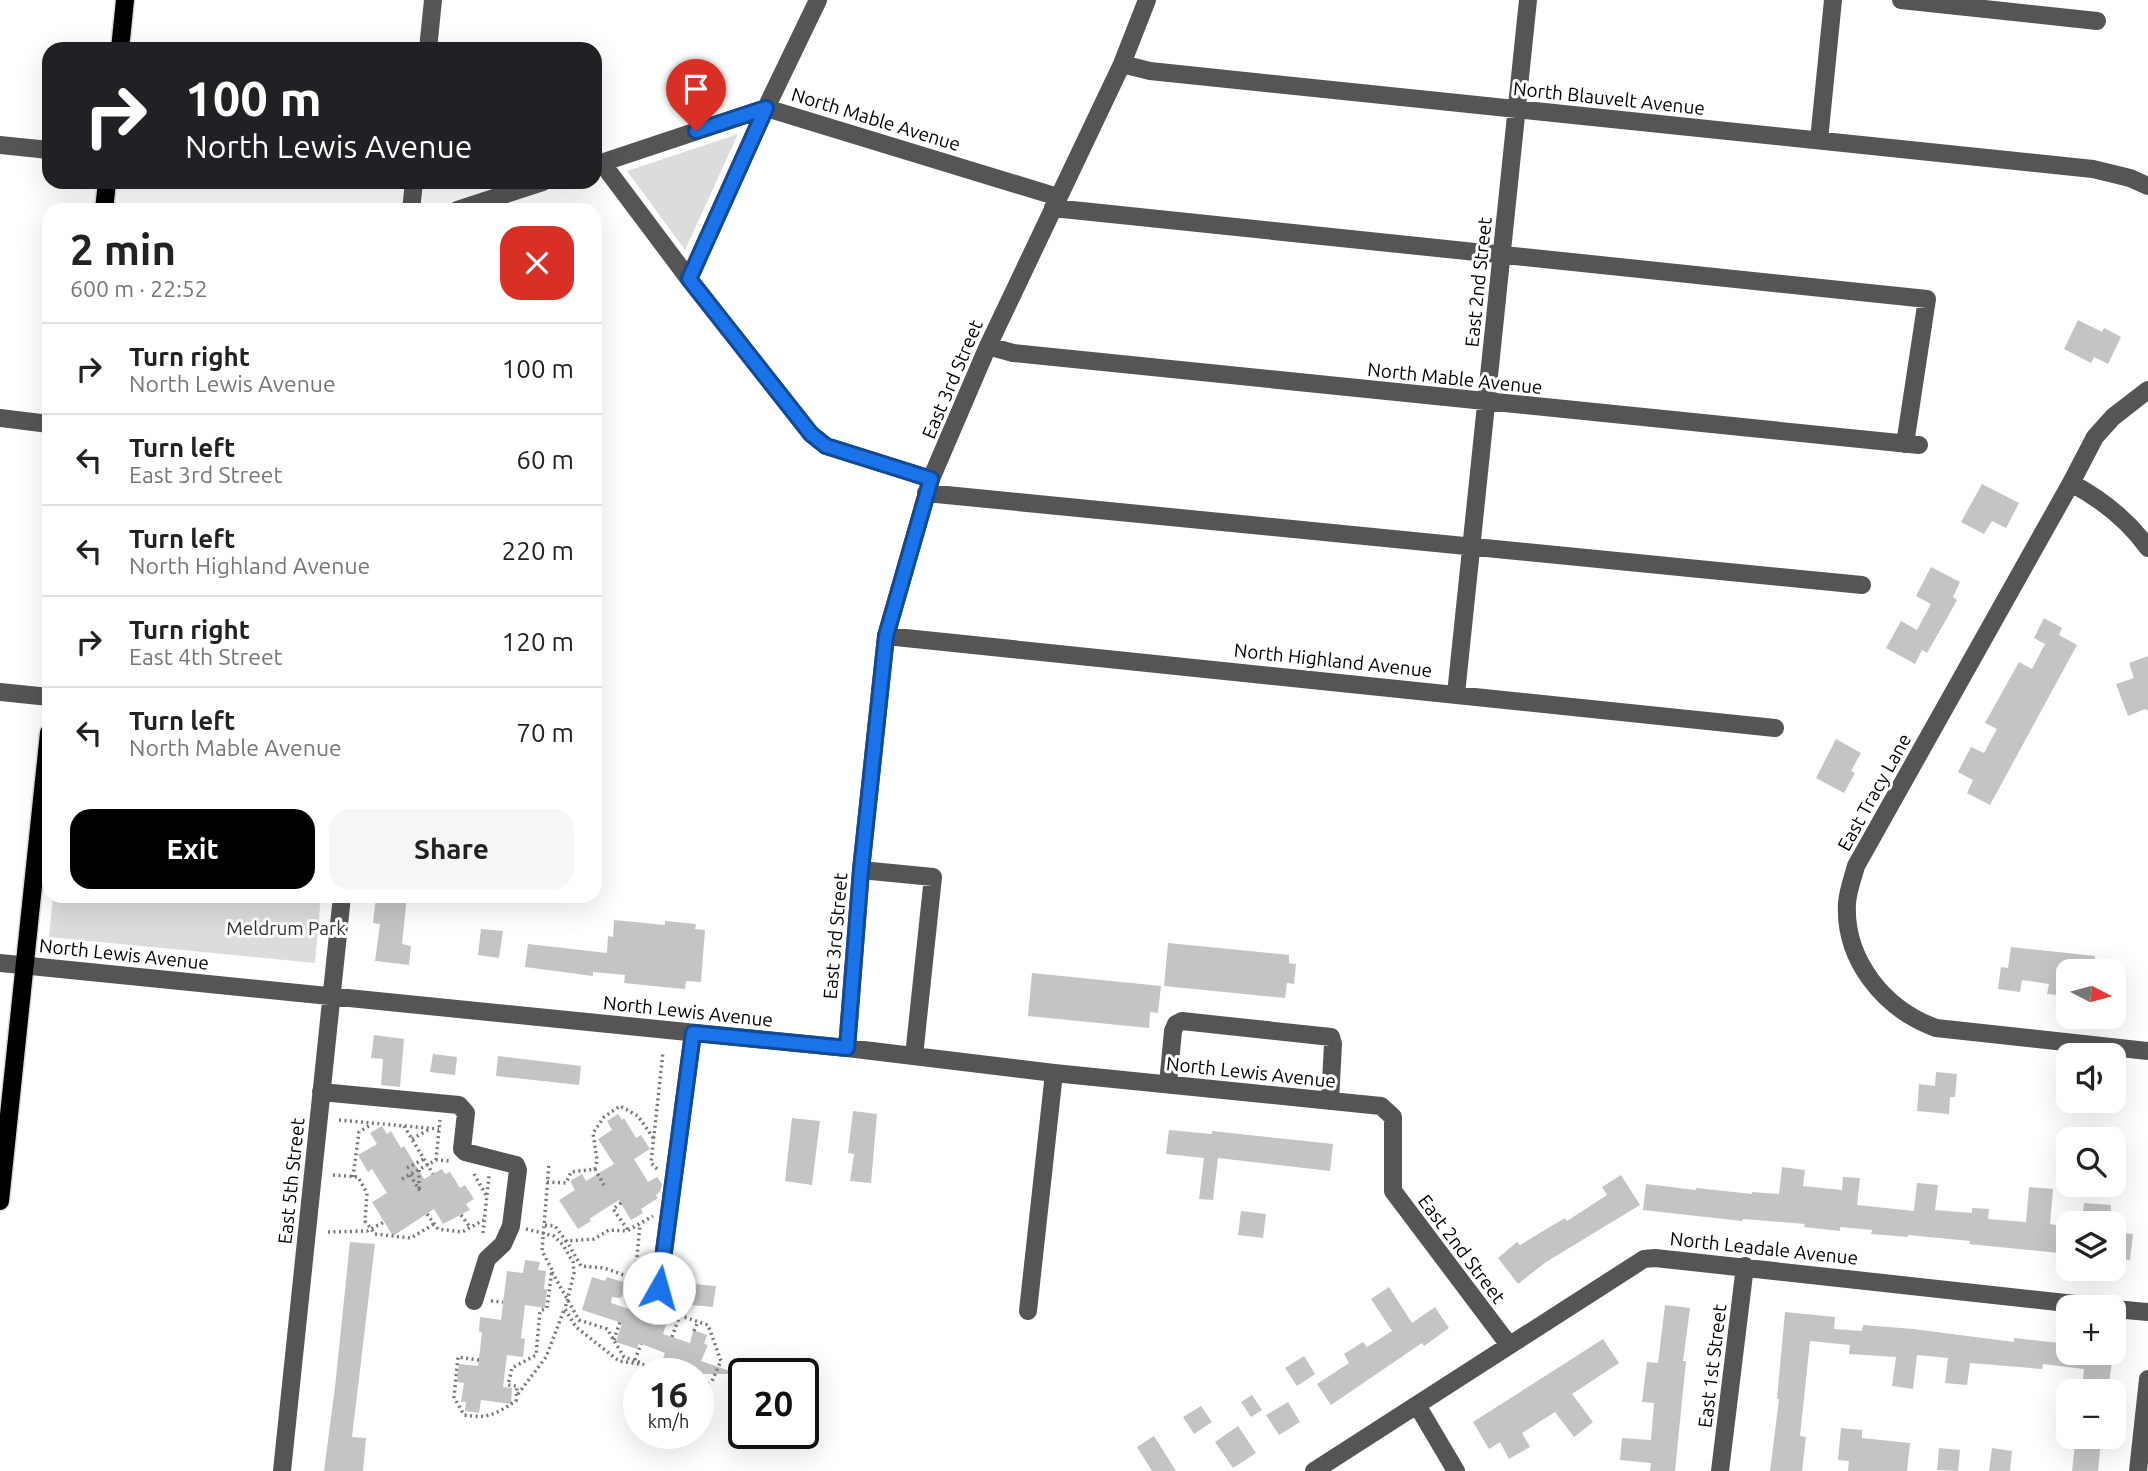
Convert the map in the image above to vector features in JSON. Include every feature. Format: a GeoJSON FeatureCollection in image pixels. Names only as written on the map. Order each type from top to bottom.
{"type":"FeatureCollection","features":[{"type":"Feature","properties":{"kind":"main road"},"geometry":{"type":"LineString","coordinates":[[121,42],[125,0]]}},
{"type":"Feature","properties":{"kind":"main road"},"geometry":{"type":"LineString","coordinates":[[0,1201],[42,801]]}},
{"type":"Feature","properties":{"kind":"street"},"geometry":{"type":"LineString","coordinates":[[429,42],[433,0]]}},
{"type":"Feature","properties":{"kind":"street"},"geometry":{"type":"LineString","coordinates":[[689,279],[818,0]]}},
{"type":"Feature","properties":{"kind":"street","name":"East 3rd Street"},"geometry":{"type":"LineString","coordinates":[[847,1048],[861,870],[886,636],[929,486],[988,346],[1122,64],[1147,0]]}},
{"type":"Feature","properties":{"kind":"street","name":"East 2nd Street"},"geometry":{"type":"LineString","coordinates":[[1456,694],[1528,0]]}},
{"type":"Feature","properties":{"kind":"street"},"geometry":{"type":"LineString","coordinates":[[1819,140],[1833,0]]}},
{"type":"Feature","properties":{"kind":"street"},"geometry":{"type":"LineString","coordinates":[[1901,0],[2097,21]]}},
{"type":"Feature","properties":{"kind":"street","name":"North Blauvelt Avenue"},"geometry":{"type":"LineString","coordinates":[[1122,64],[1150,71],[2093,169],[2130,178],[2148,186]]}},
{"type":"Feature","properties":{"kind":"street","name":"North Mable Avenue"},"geometry":{"type":"LineString","coordinates":[[602,163],[766,108],[1055,203],[1501,257],[1927,299],[1912,444],[1027,354],[988,346]]}},
{"type":"Feature","properties":{"kind":"street"},"geometry":{"type":"LineString","coordinates":[[0,145],[42,149]]}},
{"type":"Feature","properties":{"kind":"street"},"geometry":{"type":"LineString","coordinates":[[602,168],[811,434],[826,446],[929,486],[1471,547],[1861,585]]}},
{"type":"Feature","properties":{"kind":"street"},"geometry":{"type":"LineString","coordinates":[[479,203],[522,189]]}},
{"type":"Feature","properties":{"kind":"street","name":"East Tracy Lane"},"geometry":{"type":"LineString","coordinates":[[2148,390],[2113,417],[2095,437],[1856,866],[1847,902],[1851,939],[1861,966],[1877,990],[1920,1022],[1936,1028],[2148,1051]]}},
{"type":"Feature","properties":{"kind":"street"},"geometry":{"type":"LineString","coordinates":[[0,418],[42,423]]}},
{"type":"Feature","properties":{"kind":"street"},"geometry":{"type":"LineString","coordinates":[[2071,484],[2094,495],[2148,548]]}},
{"type":"Feature","properties":{"kind":"street","name":"North Highland Avenue"},"geometry":{"type":"LineString","coordinates":[[886,636],[1775,728]]}},
{"type":"Feature","properties":{"kind":"street"},"geometry":{"type":"LineString","coordinates":[[0,692],[42,696]]}},
{"type":"Feature","properties":{"kind":"street"},"geometry":{"type":"LineString","coordinates":[[861,870],[933,877],[914,1056]]}},
{"type":"Feature","properties":{"kind":"street","name":"East 5th Street"},"geometry":{"type":"LineString","coordinates":[[282,1471],[341,903]]}},
{"type":"Feature","properties":{"kind":"street","name":"North Lewis Avenue"},"geometry":{"type":"LineString","coordinates":[[0,963],[332,995],[847,1048],[1054,1073],[1371,1104]]}},
{"type":"Feature","properties":{"kind":"street"},"geometry":{"type":"LineString","coordinates":[[1168,1084],[1173,1031],[1176,1024],[1182,1021],[1331,1037],[1334,1044],[1329,1101]]}},
{"type":"Feature","properties":{"kind":"street"},"geometry":{"type":"LineString","coordinates":[[659,1289],[693,1033]]}},
{"type":"Feature","properties":{"kind":"street"},"geometry":{"type":"LineString","coordinates":[[1028,1311],[1054,1073]]}},
{"type":"Feature","properties":{"kind":"street"},"geometry":{"type":"LineString","coordinates":[[321,1092],[460,1105],[467,1113],[462,1149],[516,1165],[518,1170],[511,1226],[503,1244],[487,1259],[474,1301]]}},
{"type":"Feature","properties":{"kind":"street","name":"East 2nd Street"},"geometry":{"type":"LineString","coordinates":[[1371,1104],[1388,1110],[1393,1117],[1393,1191],[1398,1200],[1509,1345]]}},
{"type":"Feature","properties":{"kind":"street","name":"North Leadale Avenue"},"geometry":{"type":"LineString","coordinates":[[1314,1471],[1644,1259],[1745,1266],[2056,1302]]}},
{"type":"Feature","properties":{"kind":"street","name":"East 1st Street"},"geometry":{"type":"LineString","coordinates":[[1720,1471],[1745,1266]]}},
{"type":"Feature","properties":{"kind":"street"},"geometry":{"type":"LineString","coordinates":[[2126,1309],[2148,1312]]}},
{"type":"Feature","properties":{"kind":"street"},"geometry":{"type":"LineString","coordinates":[[2138,1471],[2148,1379]]}},
{"type":"Feature","properties":{"kind":"street"},"geometry":{"type":"LineString","coordinates":[[1417,1405],[1456,1471]]}},
{"type":"Feature","properties":{"kind":"path"},"geometry":{"type":"LineString","coordinates":[[663,1052],[651,1163],[673,1188]]}},
{"type":"Feature","properties":{"kind":"path"},"geometry":{"type":"LineString","coordinates":[[436,1160],[441,1104]]}},
{"type":"Feature","properties":{"kind":"path"},"geometry":{"type":"LineString","coordinates":[[605,1187],[595,1169],[597,1160],[593,1133],[604,1117],[620,1106],[638,1116],[654,1139]]}},
{"type":"Feature","properties":{"kind":"path"},"geometry":{"type":"LineString","coordinates":[[339,1120],[439,1129]]}},
{"type":"Feature","properties":{"kind":"path"},"geometry":{"type":"LineString","coordinates":[[353,1177],[359,1132],[374,1124]]}},
{"type":"Feature","properties":{"kind":"path"},"geometry":{"type":"LineString","coordinates":[[404,1126],[433,1174]]}},
{"type":"Feature","properties":{"kind":"path"},"geometry":{"type":"LineString","coordinates":[[412,1139],[430,1129]]}},
{"type":"Feature","properties":{"kind":"path"},"geometry":{"type":"LineString","coordinates":[[407,1168],[424,1159]]}},
{"type":"Feature","properties":{"kind":"path"},"geometry":{"type":"LineString","coordinates":[[402,1180],[436,1160],[455,1161]]}},
{"type":"Feature","properties":{"kind":"path"},"geometry":{"type":"LineString","coordinates":[[549,1163],[542,1251],[579,1320],[617,1332]]}},
{"type":"Feature","properties":{"kind":"path"},"geometry":{"type":"LineString","coordinates":[[547,1182],[566,1183],[570,1172],[595,1169]]}},
{"type":"Feature","properties":{"kind":"path"},"geometry":{"type":"LineString","coordinates":[[410,1175],[420,1190],[419,1170]]}},
{"type":"Feature","properties":{"kind":"path"},"geometry":{"type":"LineString","coordinates":[[483,1233],[484,1220],[487,1197],[489,1175],[472,1174],[487,1197]]}},
{"type":"Feature","properties":{"kind":"path"},"geometry":{"type":"LineString","coordinates":[[333,1175],[358,1177],[367,1193],[365,1221],[374,1234],[411,1238],[434,1224]]}},
{"type":"Feature","properties":{"kind":"path"},"geometry":{"type":"LineString","coordinates":[[621,1203],[613,1209],[628,1230]]}},
{"type":"Feature","properties":{"kind":"path"},"geometry":{"type":"LineString","coordinates":[[566,1240],[594,1239],[609,1230],[628,1230],[670,1207]]}},
{"type":"Feature","properties":{"kind":"path"},"geometry":{"type":"LineString","coordinates":[[427,1214],[438,1229],[462,1232],[484,1220]]}},
{"type":"Feature","properties":{"kind":"path"},"geometry":{"type":"LineString","coordinates":[[461,1215],[470,1227]]}},
{"type":"Feature","properties":{"kind":"path"},"geometry":{"type":"LineString","coordinates":[[328,1232],[366,1231],[384,1222]]}},
{"type":"Feature","properties":{"kind":"path"},"geometry":{"type":"LineString","coordinates":[[635,1279],[640,1224]]}},
{"type":"Feature","properties":{"kind":"path"},"geometry":{"type":"LineString","coordinates":[[544,1225],[555,1226],[581,1266],[604,1268],[659,1289],[680,1315],[708,1325],[721,1361],[714,1377]]}},
{"type":"Feature","properties":{"kind":"path"},"geometry":{"type":"LineString","coordinates":[[511,1226],[554,1236],[573,1262],[574,1273],[565,1309],[546,1357],[516,1396]]}},
{"type":"Feature","properties":{"kind":"path"},"geometry":{"type":"LineString","coordinates":[[479,1360],[458,1357],[454,1397],[464,1415],[481,1418],[491,1416],[516,1401],[517,1386],[508,1385],[512,1368],[536,1355],[540,1311],[547,1308],[551,1271]]}},
{"type":"Feature","properties":{"kind":"path"},"geometry":{"type":"LineString","coordinates":[[565,1309],[576,1327],[623,1362]]}},
{"type":"Feature","properties":{"kind":"path"},"geometry":{"type":"LineString","coordinates":[[672,1337],[680,1315]]}},
{"type":"Feature","properties":{"kind":"path"},"geometry":{"type":"LineString","coordinates":[[694,1331],[698,1321]]}},
{"type":"Feature","properties":{"kind":"path"},"geometry":{"type":"LineString","coordinates":[[614,1341],[620,1322]]}},
{"type":"Feature","properties":{"kind":"path"},"geometry":{"type":"LineString","coordinates":[[607,1329],[624,1357],[628,1358]]}},
{"type":"Feature","properties":{"kind":"path"},"geometry":{"type":"LineString","coordinates":[[636,1358],[641,1344]]}},
{"type":"Feature","properties":{"kind":"green space"},"geometry":{"type":"Polygon","coordinates":[[[738,134],[685,250],[627,171],[738,134]]]}},
{"type":"Feature","properties":{"kind":"green space","name":"Meldrum Park"},"geometry":{"type":"Polygon","coordinates":[[[52,903],[320,903],[315,963],[49,937],[52,903]]]}},
{"type":"Feature","properties":{"kind":"building"},"geometry":{"type":"Polygon","coordinates":[[[2078,320],[2102,332],[2104,328],[2121,337],[2108,364],[2094,357],[2091,363],[2064,349],[2078,320]]]}},
{"type":"Feature","properties":{"kind":"building"},"geometry":{"type":"Polygon","coordinates":[[[1982,484],[2019,503],[2006,528],[1992,521],[1984,534],[1961,522],[1982,484]]]}},
{"type":"Feature","properties":{"kind":"building"},"geometry":{"type":"Polygon","coordinates":[[[1931,567],[1960,582],[1953,597],[1957,600],[1927,653],[1922,650],[1915,664],[1886,648],[1901,621],[1917,630],[1931,604],[1916,596],[1931,567]]]}},
{"type":"Feature","properties":{"kind":"building"},"geometry":{"type":"Polygon","coordinates":[[[2044,618],[2062,628],[2059,635],[2077,645],[1990,805],[1967,793],[1973,780],[1958,772],[1971,747],[1984,753],[1997,729],[1985,723],[2019,662],[2032,669],[2045,644],[2034,638],[2044,618]]]}},
{"type":"Feature","properties":{"kind":"building"},"geometry":{"type":"Polygon","coordinates":[[[2148,656],[2148,711],[2145,709],[2128,716],[2116,684],[2134,678],[2129,663],[2148,656]]]}},
{"type":"Feature","properties":{"kind":"building"},"geometry":{"type":"Polygon","coordinates":[[[1836,739],[1861,753],[1851,771],[1855,773],[1844,793],[1816,778],[1836,739]]]}},
{"type":"Feature","properties":{"kind":"building"},"geometry":{"type":"Polygon","coordinates":[[[375,903],[406,903],[402,944],[411,946],[409,965],[375,961],[380,924],[373,923],[375,903]]]}},
{"type":"Feature","properties":{"kind":"building"},"geometry":{"type":"Polygon","coordinates":[[[614,920],[665,925],[665,921],[696,924],[695,929],[705,930],[701,982],[686,981],[685,989],[624,983],[625,975],[593,972],[593,976],[525,967],[528,944],[607,953],[608,936],[613,937],[614,920]]]}},
{"type":"Feature","properties":{"kind":"building"},"geometry":{"type":"Polygon","coordinates":[[[481,929],[503,931],[499,958],[478,955],[481,929]]]}},
{"type":"Feature","properties":{"kind":"building"},"geometry":{"type":"Polygon","coordinates":[[[1168,943],[1289,955],[1289,963],[1296,964],[1294,984],[1287,983],[1285,998],[1164,986],[1168,943]]]}},
{"type":"Feature","properties":{"kind":"building"},"geometry":{"type":"Polygon","coordinates":[[[2011,947],[2095,956],[2095,959],[2056,959],[2056,995],[2047,994],[2049,984],[2022,980],[2020,992],[1998,989],[2001,967],[2008,968],[2011,947]]]}},
{"type":"Feature","properties":{"kind":"building"},"geometry":{"type":"Polygon","coordinates":[[[1032,973],[1161,986],[1158,1013],[1150,1012],[1149,1028],[1028,1016],[1032,973]]]}},
{"type":"Feature","properties":{"kind":"building"},"geometry":{"type":"Polygon","coordinates":[[[374,1035],[404,1039],[400,1087],[381,1085],[383,1059],[371,1058],[374,1035]]]}},
{"type":"Feature","properties":{"kind":"building"},"geometry":{"type":"Polygon","coordinates":[[[433,1054],[457,1057],[455,1075],[430,1072],[433,1054]]]}},
{"type":"Feature","properties":{"kind":"building"},"geometry":{"type":"Polygon","coordinates":[[[498,1056],[581,1066],[579,1085],[496,1076],[498,1056]]]}},
{"type":"Feature","properties":{"kind":"building"},"geometry":{"type":"Polygon","coordinates":[[[1936,1072],[1957,1074],[1955,1097],[1950,1097],[1949,1114],[1917,1111],[1919,1084],[1935,1086],[1936,1072]]]}},
{"type":"Feature","properties":{"kind":"building"},"geometry":{"type":"Polygon","coordinates":[[[853,1111],[877,1114],[871,1183],[850,1181],[854,1154],[848,1153],[853,1111]]]}},
{"type":"Feature","properties":{"kind":"building"},"geometry":{"type":"Polygon","coordinates":[[[618,1114],[622,1120],[624,1118],[636,1138],[641,1135],[650,1149],[634,1159],[648,1182],[657,1177],[662,1184],[656,1195],[658,1198],[641,1209],[643,1213],[631,1220],[619,1200],[578,1229],[559,1200],[575,1190],[570,1181],[582,1174],[586,1181],[614,1164],[598,1139],[612,1130],[607,1121],[618,1114]]]}},
{"type":"Feature","properties":{"kind":"building"},"geometry":{"type":"Polygon","coordinates":[[[792,1118],[820,1121],[812,1185],[785,1181],[792,1118]]]}},
{"type":"Feature","properties":{"kind":"building"},"geometry":{"type":"Polygon","coordinates":[[[382,1126],[387,1134],[391,1131],[401,1148],[404,1146],[424,1179],[442,1169],[445,1174],[450,1172],[460,1188],[465,1185],[474,1199],[466,1204],[470,1210],[443,1224],[434,1209],[393,1236],[372,1202],[387,1193],[372,1169],[368,1172],[358,1155],[377,1144],[370,1133],[382,1126]]]}},
{"type":"Feature","properties":{"kind":"building"},"geometry":{"type":"Polygon","coordinates":[[[1169,1130],[1212,1134],[1212,1131],[1333,1144],[1330,1171],[1218,1158],[1213,1200],[1199,1199],[1204,1158],[1166,1154],[1169,1130]]]}},
{"type":"Feature","properties":{"kind":"building"},"geometry":{"type":"Polygon","coordinates":[[[1782,1167],[1805,1170],[1803,1186],[1842,1190],[1843,1177],[1860,1178],[1857,1205],[1914,1211],[1917,1183],[1938,1185],[1935,1210],[1972,1213],[1972,1208],[1989,1209],[1988,1219],[2026,1222],[2029,1187],[2053,1189],[2050,1224],[2056,1225],[2056,1253],[1969,1244],[1970,1241],[1871,1234],[1872,1230],[1840,1227],[1840,1231],[1804,1227],[1805,1224],[1742,1221],[1643,1210],[1646,1184],[1696,1190],[1779,1194],[1782,1167]]]}},
{"type":"Feature","properties":{"kind":"building"},"geometry":{"type":"Polygon","coordinates":[[[1621,1175],[1640,1205],[1546,1262],[1518,1284],[1498,1258],[1517,1242],[1520,1245],[1565,1218],[1567,1221],[1607,1195],[1602,1187],[1621,1175]]]}},
{"type":"Feature","properties":{"kind":"building"},"geometry":{"type":"Polygon","coordinates":[[[2084,1203],[2111,1205],[2111,1211],[2083,1211],[2084,1203]]]}},
{"type":"Feature","properties":{"kind":"building"},"geometry":{"type":"Polygon","coordinates":[[[1241,1211],[1266,1214],[1263,1238],[1238,1235],[1241,1211]]]}},
{"type":"Feature","properties":{"kind":"building"},"geometry":{"type":"Polygon","coordinates":[[[2126,1233],[2133,1234],[2130,1260],[2126,1260],[2126,1233]]]}},
{"type":"Feature","properties":{"kind":"building"},"geometry":{"type":"Polygon","coordinates":[[[350,1242],[375,1244],[352,1437],[366,1438],[363,1471],[324,1471],[335,1387],[350,1242]]]}},
{"type":"Feature","properties":{"kind":"building"},"geometry":{"type":"Polygon","coordinates":[[[525,1260],[540,1262],[538,1270],[546,1271],[544,1289],[547,1289],[545,1308],[525,1305],[521,1338],[525,1339],[523,1357],[507,1355],[503,1387],[512,1388],[511,1404],[481,1400],[479,1413],[465,1411],[466,1402],[461,1402],[464,1383],[457,1382],[459,1364],[478,1366],[482,1333],[479,1331],[480,1317],[501,1320],[507,1271],[523,1273],[525,1260]]]}},
{"type":"Feature","properties":{"kind":"building"},"geometry":{"type":"Polygon","coordinates":[[[592,1277],[605,1281],[607,1277],[626,1283],[621,1298],[612,1297],[611,1303],[667,1322],[663,1334],[690,1343],[693,1330],[707,1335],[704,1344],[708,1345],[702,1358],[663,1358],[665,1353],[639,1343],[637,1349],[616,1342],[622,1323],[582,1310],[592,1277]]]}},
{"type":"Feature","properties":{"kind":"building"},"geometry":{"type":"Polygon","coordinates":[[[693,1284],[716,1286],[713,1307],[691,1305],[693,1284]]]}},
{"type":"Feature","properties":{"kind":"building"},"geometry":{"type":"Polygon","coordinates":[[[1389,1287],[1412,1323],[1435,1307],[1449,1328],[1424,1346],[1422,1343],[1331,1405],[1317,1384],[1349,1363],[1344,1354],[1363,1342],[1367,1347],[1392,1331],[1371,1299],[1389,1287]]]}},
{"type":"Feature","properties":{"kind":"building"},"geometry":{"type":"Polygon","coordinates":[[[1665,1305],[1690,1308],[1683,1361],[1686,1361],[1675,1471],[1650,1471],[1651,1463],[1620,1460],[1622,1438],[1651,1440],[1654,1403],[1642,1402],[1647,1362],[1658,1363],[1665,1305]]]}},
{"type":"Feature","properties":{"kind":"building"},"geometry":{"type":"Polygon","coordinates":[[[1785,1312],[1835,1317],[1834,1329],[1862,1331],[1863,1325],[2014,1342],[2014,1338],[2056,1343],[2056,1365],[2111,1365],[2110,1379],[2083,1379],[2084,1369],[2043,1364],[2042,1369],[1970,1363],[1967,1385],[1945,1383],[1948,1358],[1917,1355],[1913,1389],[1892,1386],[1896,1357],[1849,1354],[1850,1345],[1810,1341],[1800,1436],[1806,1437],[1802,1471],[1770,1471],[1785,1312]]]}},
{"type":"Feature","properties":{"kind":"building"},"geometry":{"type":"Polygon","coordinates":[[[1603,1339],[1619,1363],[1572,1394],[1593,1422],[1574,1437],[1555,1412],[1522,1433],[1530,1447],[1509,1459],[1500,1442],[1489,1449],[1473,1422],[1603,1339]]]}},
{"type":"Feature","properties":{"kind":"building"},"geometry":{"type":"Polygon","coordinates":[[[1304,1356],[1315,1374],[1297,1386],[1285,1368],[1304,1356]]]}},
{"type":"Feature","properties":{"kind":"building"},"geometry":{"type":"Polygon","coordinates":[[[714,1365],[728,1370],[728,1374],[714,1374],[714,1365]]]}},
{"type":"Feature","properties":{"kind":"building"},"geometry":{"type":"Polygon","coordinates":[[[1252,1395],[1262,1410],[1251,1417],[1241,1402],[1252,1395]]]}},
{"type":"Feature","properties":{"kind":"building"},"geometry":{"type":"Polygon","coordinates":[[[1288,1402],[1300,1422],[1279,1435],[1266,1415],[1288,1402]]]}},
{"type":"Feature","properties":{"kind":"building"},"geometry":{"type":"Polygon","coordinates":[[[1201,1406],[1212,1422],[1194,1434],[1183,1417],[1201,1406]]]}},
{"type":"Feature","properties":{"kind":"building"},"geometry":{"type":"Polygon","coordinates":[[[1238,1426],[1256,1453],[1233,1468],[1215,1442],[1238,1426]]]}},
{"type":"Feature","properties":{"kind":"building"},"geometry":{"type":"Polygon","coordinates":[[[1841,1428],[1862,1430],[1862,1438],[1910,1443],[1907,1471],[1848,1471],[1849,1461],[1838,1460],[1841,1428]]]}},
{"type":"Feature","properties":{"kind":"building"},"geometry":{"type":"Polygon","coordinates":[[[1154,1436],[1176,1471],[1152,1471],[1137,1447],[1154,1436]]]}},
{"type":"Feature","properties":{"kind":"building"},"geometry":{"type":"Polygon","coordinates":[[[1939,1448],[1960,1450],[1958,1471],[1937,1470],[1939,1448]]]}},
{"type":"Feature","properties":{"kind":"building"},"geometry":{"type":"Polygon","coordinates":[[[1992,1448],[2012,1451],[2010,1471],[1989,1471],[1992,1448]]]}},
{"type":"Feature","properties":{"kind":"building"},"geometry":{"type":"Polygon","coordinates":[[[2075,1449],[2100,1449],[2098,1471],[2072,1471],[2075,1449]]]}},
{"type":"Feature","properties":{"kind":"route"},"geometry":{"type":"LineString","coordinates":[[659,1288],[693,1033],[847,1048],[861,870],[886,636],[931,479],[844,453],[826,446],[811,434],[689,279],[766,108],[696,131]]}}]}
